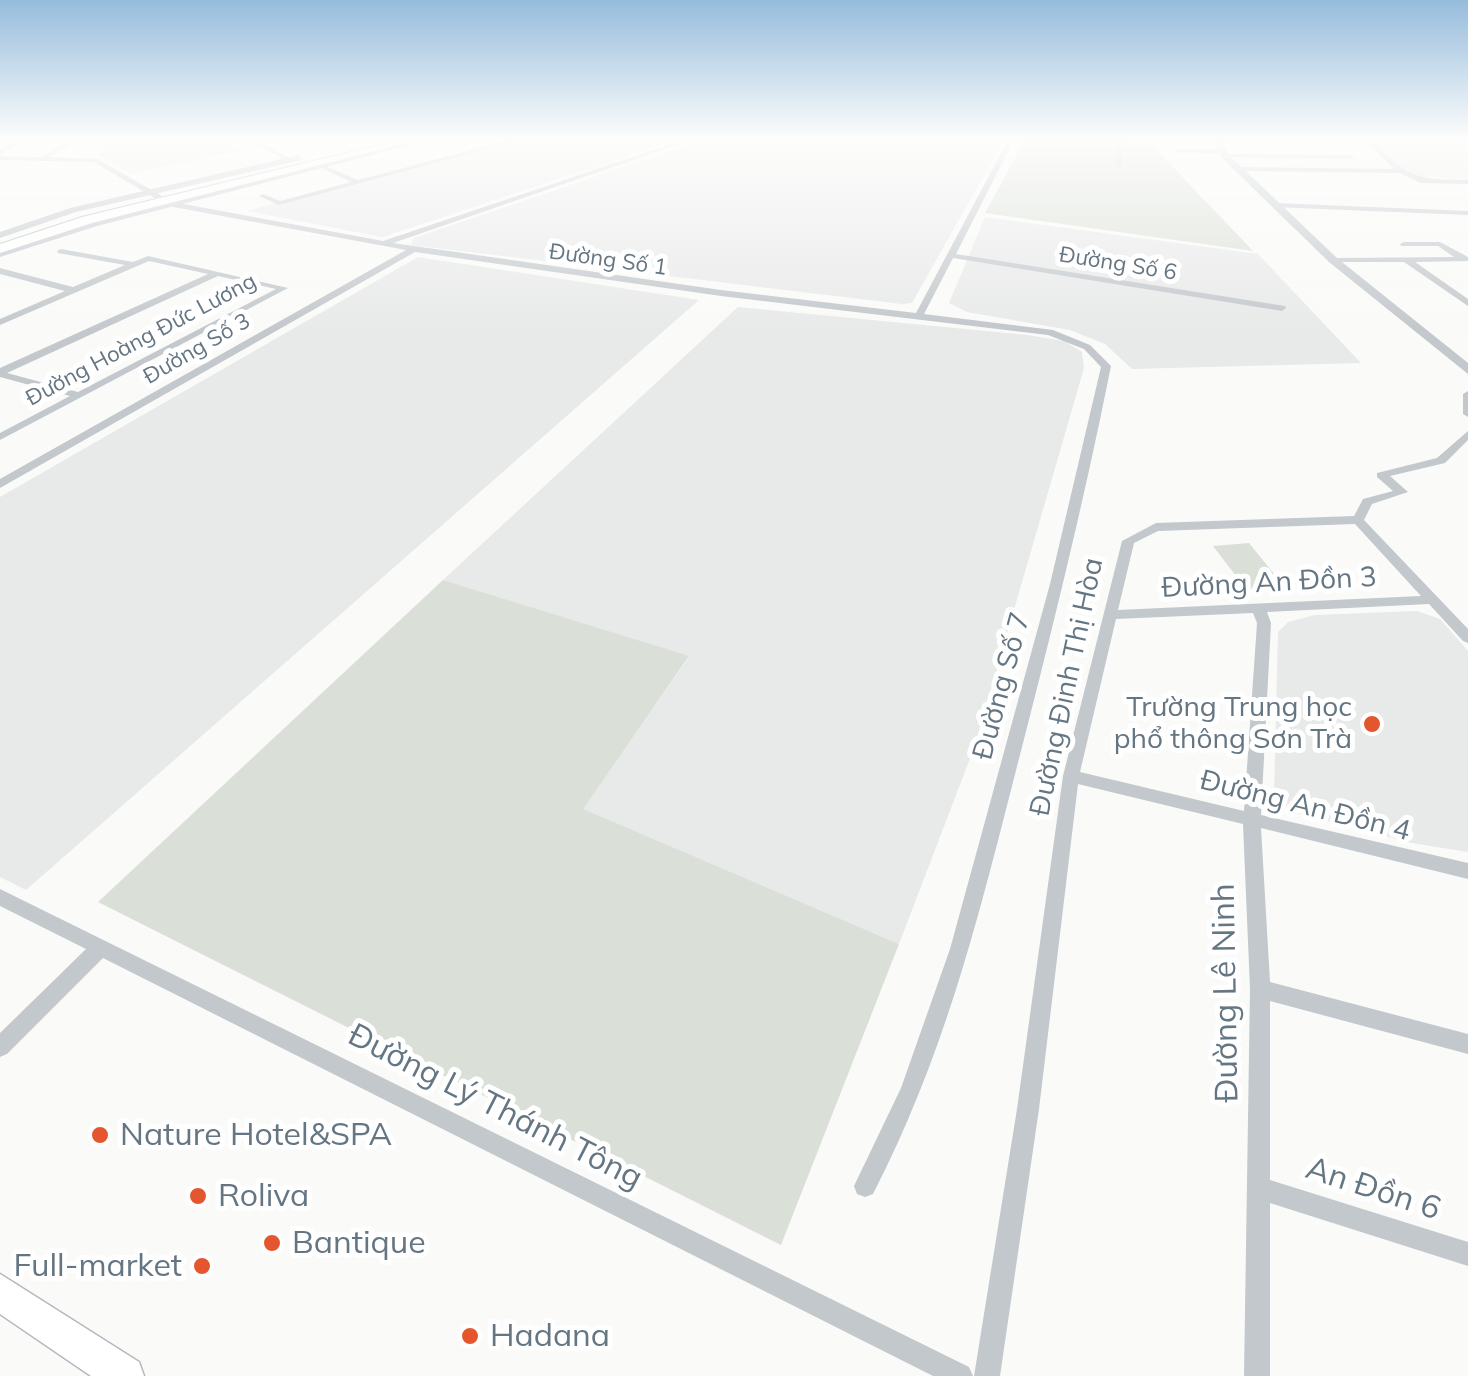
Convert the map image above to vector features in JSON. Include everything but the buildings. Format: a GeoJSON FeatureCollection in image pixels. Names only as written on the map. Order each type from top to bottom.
{"type":"FeatureCollection","features":[{"type":"Feature","properties":{"kind":"highway"},"geometry":{"type":"LineString","coordinates":[[0,237],[77,214],[137,202]]}},
{"type":"Feature","properties":{"kind":"highway"},"geometry":{"type":"LineString","coordinates":[[0,251],[145,202]]}},
{"type":"Feature","properties":{"kind":"main road"},"geometry":{"type":"LineString","coordinates":[[0,1292],[125,1376]]}},
{"type":"Feature","properties":{"kind":"street","name":"Đường Số 1"},"geometry":{"type":"LineString","coordinates":[[179,202],[414,249],[721,293],[933,316]]}},
{"type":"Feature","properties":{"kind":"street"},"geometry":{"type":"LineString","coordinates":[[383,244],[506,202]]}},
{"type":"Feature","properties":{"kind":"street"},"geometry":{"type":"LineString","coordinates":[[920,314],[977,202]]}},
{"type":"Feature","properties":{"kind":"street"},"geometry":{"type":"LineString","coordinates":[[1273,202],[1333,260],[1468,370]]}},
{"type":"Feature","properties":{"kind":"street"},"geometry":{"type":"LineString","coordinates":[[1276,205],[1468,214]]}},
{"type":"Feature","properties":{"kind":"street"},"geometry":{"type":"LineString","coordinates":[[1424,260],[1404,244],[1440,244],[1466,259]]}},
{"type":"Feature","properties":{"kind":"street","name":"Đường Số 3"},"geometry":{"type":"LineString","coordinates":[[0,484],[414,249]]}},
{"type":"Feature","properties":{"kind":"street"},"geometry":{"type":"LineString","coordinates":[[61,251],[133,264]]}},
{"type":"Feature","properties":{"kind":"street","name":"Đường Số 6"},"geometry":{"type":"LineString","coordinates":[[949,255],[1282,308]]}},
{"type":"Feature","properties":{"kind":"street","name":"Đường Hoàng Đức Lương"},"geometry":{"type":"LineString","coordinates":[[0,437],[284,288],[148,258],[133,264]]}},
{"type":"Feature","properties":{"kind":"street"},"geometry":{"type":"LineString","coordinates":[[1333,260],[1466,259]]}},
{"type":"Feature","properties":{"kind":"street"},"geometry":{"type":"LineString","coordinates":[[1407,260],[1468,303]]}},
{"type":"Feature","properties":{"kind":"street"},"geometry":{"type":"LineString","coordinates":[[2,320],[133,264]]}},
{"type":"Feature","properties":{"kind":"street"},"geometry":{"type":"LineString","coordinates":[[0,272],[73,290]]}},
{"type":"Feature","properties":{"kind":"street"},"geometry":{"type":"LineString","coordinates":[[0,372],[216,274]]}},
{"type":"Feature","properties":{"kind":"street","name":"Đường Số 7"},"geometry":{"type":"LineString","coordinates":[[865,1186],[900,1124],[946,1002],[1074,520],[1106,366],[1087,347],[1067,337],[933,316]]}},
{"type":"Feature","properties":{"kind":"street"},"geometry":{"type":"LineString","coordinates":[[0,372],[80,396]]}},
{"type":"Feature","properties":{"kind":"street"},"geometry":{"type":"LineString","coordinates":[[1468,394],[1468,414]]}},
{"type":"Feature","properties":{"kind":"street"},"geometry":{"type":"LineString","coordinates":[[1468,434],[1441,461],[1381,475],[1402,492],[1367,502],[1358,520],[1468,638]]}},
{"type":"Feature","properties":{"kind":"street","name":"Đường Đinh Thị Hòa"},"geometry":{"type":"LineString","coordinates":[[987,1376],[1028,1108],[1071,776],[1128,541],[1156,527],[1358,520]]}},
{"type":"Feature","properties":{"kind":"street","name":"Đường An Đồn 3"},"geometry":{"type":"LineString","coordinates":[[1108,615],[1432,600]]}},
{"type":"Feature","properties":{"kind":"street","name":"Đường Lê Ninh"},"geometry":{"type":"LineString","coordinates":[[1257,1376],[1260,989],[1252,823],[1264,624],[1259,610]]}},
{"type":"Feature","properties":{"kind":"street","name":"Đường An Đồn 4"},"geometry":{"type":"LineString","coordinates":[[1071,776],[1252,823],[1468,871]]}},
{"type":"Feature","properties":{"kind":"street","name":"Đường Lý Thánh Tông"},"geometry":{"type":"LineString","coordinates":[[0,897],[960,1376]]}},
{"type":"Feature","properties":{"kind":"street"},"geometry":{"type":"LineString","coordinates":[[0,1047],[100,948]]}},
{"type":"Feature","properties":{"kind":"street"},"geometry":{"type":"LineString","coordinates":[[1260,989],[1468,1044]]}},
{"type":"Feature","properties":{"kind":"street","name":"An Đồn 6"},"geometry":{"type":"LineString","coordinates":[[1258,1187],[1468,1254]]}},
{"type":"Feature","properties":{"kind":"shaded area"},"geometry":{"type":"Polygon","coordinates":[[[279,202],[488,202],[382,237],[247,211],[279,202]]]}},
{"type":"Feature","properties":{"kind":"shaded area"},"geometry":{"type":"Polygon","coordinates":[[[519,202],[969,202],[912,303],[902,304],[411,245],[414,238],[519,202]]]}},
{"type":"Feature","properties":{"kind":"shaded area"},"geometry":{"type":"Polygon","coordinates":[[[991,202],[1206,202],[1253,251],[985,213],[991,202]]]}},
{"type":"Feature","properties":{"kind":"shaded area"},"geometry":{"type":"Polygon","coordinates":[[[985,217],[1258,254],[1361,363],[1132,369],[1105,344],[1070,330],[967,312],[949,303],[985,217]]]}},
{"type":"Feature","properties":{"kind":"shaded area"},"geometry":{"type":"Polygon","coordinates":[[[418,257],[699,300],[26,890],[0,877],[0,497],[418,257]]]}},
{"type":"Feature","properties":{"kind":"shaded area"},"geometry":{"type":"Polygon","coordinates":[[[738,307],[1027,335],[1064,341],[1082,352],[1084,368],[974,748],[899,944],[582,809],[689,657],[443,580],[738,307]]]}},
{"type":"Feature","properties":{"kind":"shaded area"},"geometry":{"type":"Polygon","coordinates":[[[1249,543],[1284,586],[1246,589],[1213,546],[1249,543]]]}},
{"type":"Feature","properties":{"kind":"shaded area"},"geometry":{"type":"Polygon","coordinates":[[[443,580],[689,656],[583,809],[899,944],[781,1245],[98,902],[443,580]]]}},
{"type":"Feature","properties":{"kind":"shaded area","name":"Trường Trung học phổ thông Sơn Trà"},"geometry":{"type":"Polygon","coordinates":[[[1417,611],[1440,619],[1468,651],[1468,852],[1412,843],[1292,812],[1274,797],[1278,632],[1288,622],[1315,615],[1417,611]]]}},
{"type":"Feature","properties":{"kind":"place","name":"Trường Trung học phổ thông Sơn Trà"},"geometry":{"type":"Point","coordinates":[1372,724]}},
{"type":"Feature","properties":{"kind":"place","name":"Nature Hotel&SPA"},"geometry":{"type":"Point","coordinates":[100,1135]}},
{"type":"Feature","properties":{"kind":"place","name":"Roliva"},"geometry":{"type":"Point","coordinates":[198,1196]}},
{"type":"Feature","properties":{"kind":"place","name":"Bantique"},"geometry":{"type":"Point","coordinates":[272,1243]}},
{"type":"Feature","properties":{"kind":"place","name":"Full-market"},"geometry":{"type":"Point","coordinates":[202,1266]}},
{"type":"Feature","properties":{"kind":"place","name":"Hadana"},"geometry":{"type":"Point","coordinates":[470,1336]}}]}
